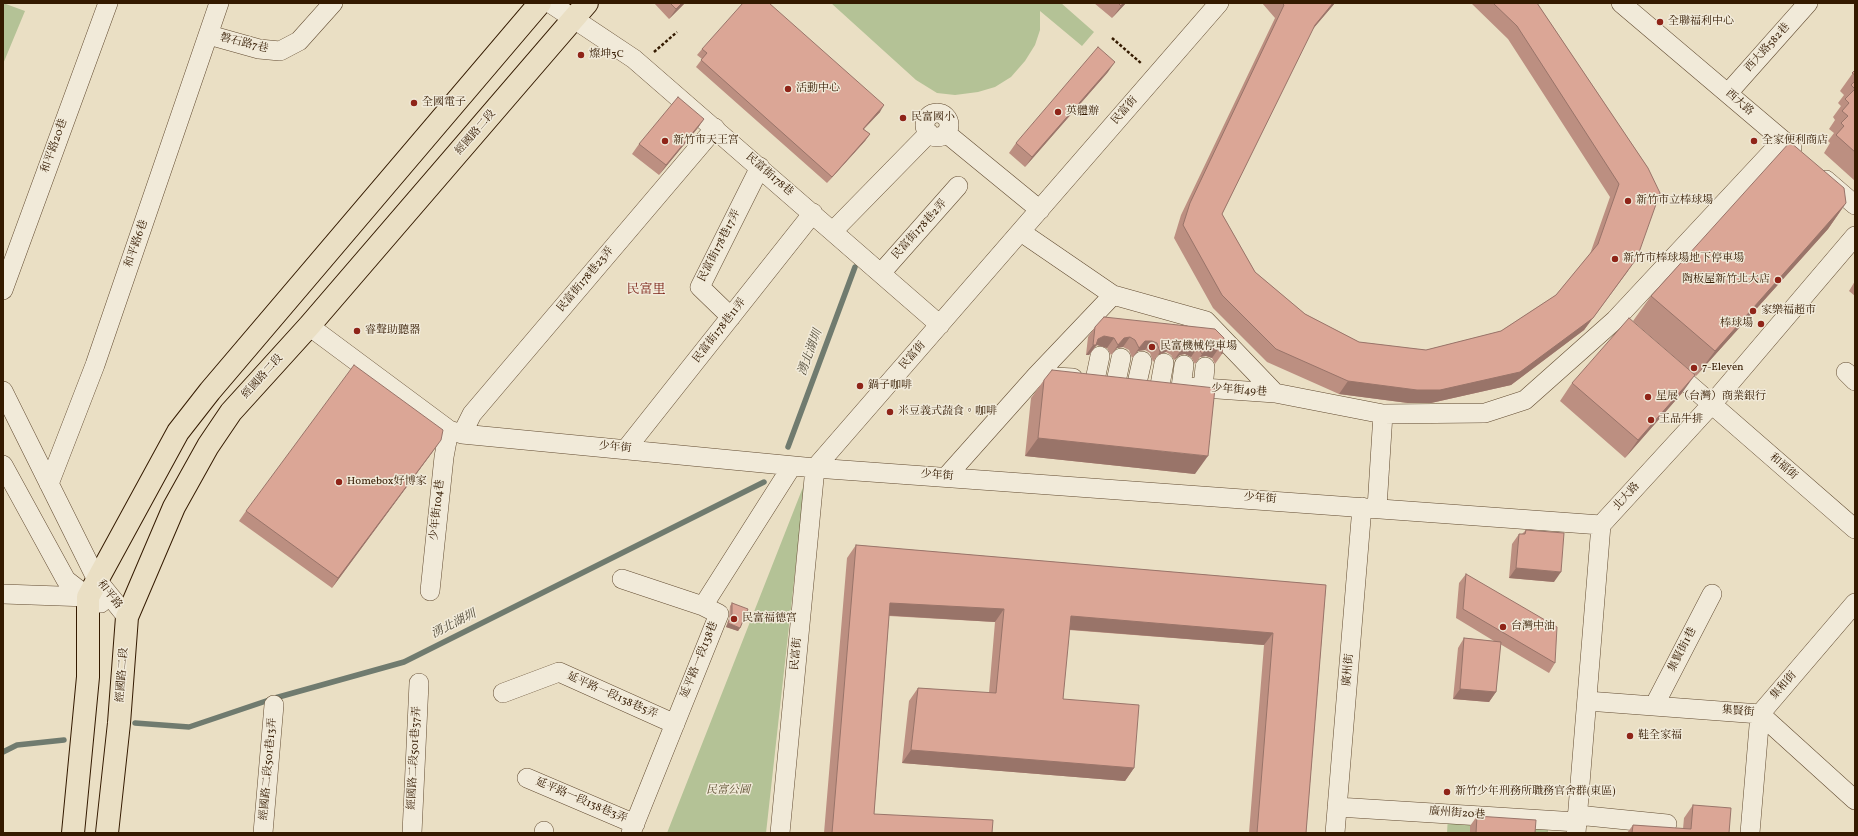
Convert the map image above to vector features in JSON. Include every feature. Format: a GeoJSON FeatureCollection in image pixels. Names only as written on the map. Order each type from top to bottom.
{"type":"FeatureCollection","features":[{"type":"Feature","properties":{"kind":"main road"},"geometry":{"type":"LineString","coordinates":[[73,833],[88,677],[93,589],[178,432],[210,391],[540,3]]}},
{"type":"Feature","properties":{"kind":"main road","name":"經國路二段"},"geometry":{"type":"LineString","coordinates":[[107,833],[119,724],[127,617],[174,507],[208,446],[231,412],[309,326],[581,11]]}},
{"type":"Feature","properties":{"kind":"street","name":"和平路20巷"},"geometry":{"type":"LineString","coordinates":[[3,290],[108,3]]}},
{"type":"Feature","properties":{"kind":"street","name":"和平路6巷"},"geometry":{"type":"LineString","coordinates":[[49,484],[95,364],[219,3]]}},
{"type":"Feature","properties":{"kind":"street","name":"磐石路7巷"},"geometry":{"type":"LineString","coordinates":[[209,34],[259,49],[280,51],[299,41],[333,3]]}},
{"type":"Feature","properties":{"kind":"street","name":"民富街178巷"},"geometry":{"type":"LineString","coordinates":[[550,3],[581,11],[640,65],[715,128],[940,325]]}},
{"type":"Feature","properties":{"kind":"street","name":"民富街"},"geometry":{"type":"LineString","coordinates":[[780,833],[815,468],[1219,3]]}},
{"type":"Feature","properties":{"kind":"street","name":"西大路"},"geometry":{"type":"LineString","coordinates":[[1621,3],[1783,140],[1855,205]]}},
{"type":"Feature","properties":{"kind":"street","name":"西大路582巷"},"geometry":{"type":"LineString","coordinates":[[1728,93],[1808,3]]}},
{"type":"Feature","properties":{"kind":"street","name":"民富街178巷23弄"},"geometry":{"type":"LineString","coordinates":[[455,432],[472,414],[715,128]]}},
{"type":"Feature","properties":{"kind":"street"},"geometry":{"type":"LineString","coordinates":[[833,231],[937,133],[1040,210]]}},
{"type":"Feature","properties":{"kind":"street","name":"少年街49巷"},"geometry":{"type":"LineString","coordinates":[[1036,376],[1275,393],[1383,414],[1485,412],[1525,400],[1621,325],[1783,140]]}},
{"type":"Feature","properties":{"kind":"street","name":"民富街178巷17弄"},"geometry":{"type":"LineString","coordinates":[[731,317],[700,287],[760,167]]}},
{"type":"Feature","properties":{"kind":"street","name":"民富街178巷2弄"},"geometry":{"type":"LineString","coordinates":[[881,273],[958,186]]}},
{"type":"Feature","properties":{"kind":"street","name":"民富街178巷11弄"},"geometry":{"type":"LineString","coordinates":[[626,449],[813,213]]}},
{"type":"Feature","properties":{"kind":"street"},"geometry":{"type":"LineString","coordinates":[[1021,232],[1113,296],[1206,321],[1275,393]]}},
{"type":"Feature","properties":{"kind":"street","name":"北大路"},"geometry":{"type":"LineString","coordinates":[[1601,525],[1712,404],[1855,236]]}},
{"type":"Feature","properties":{"kind":"street"},"geometry":{"type":"LineString","coordinates":[[946,477],[1036,376],[1113,296]]}},
{"type":"Feature","properties":{"kind":"street"},"geometry":{"type":"LineString","coordinates":[[309,326],[455,432]]}},
{"type":"Feature","properties":{"kind":"street","name":"和福街"},"geometry":{"type":"LineString","coordinates":[[1655,355],[1855,529]]}},
{"type":"Feature","properties":{"kind":"street"},"geometry":{"type":"LineString","coordinates":[[1094,380],[1100,356]]}},
{"type":"Feature","properties":{"kind":"street"},"geometry":{"type":"LineString","coordinates":[[1116,382],[1121,358]]}},
{"type":"Feature","properties":{"kind":"street"},"geometry":{"type":"LineString","coordinates":[[1137,383],[1142,360]]}},
{"type":"Feature","properties":{"kind":"street"},"geometry":{"type":"LineString","coordinates":[[1160,385],[1164,363]]}},
{"type":"Feature","properties":{"kind":"street"},"geometry":{"type":"LineString","coordinates":[[1181,386],[1184,365]]}},
{"type":"Feature","properties":{"kind":"street"},"geometry":{"type":"LineString","coordinates":[[1203,388],[1205,367]]}},
{"type":"Feature","properties":{"kind":"street","name":"和平路"},"geometry":{"type":"LineString","coordinates":[[3,391],[49,484],[93,589]]}},
{"type":"Feature","properties":{"kind":"street","name":"廣州街"},"geometry":{"type":"LineString","coordinates":[[1335,833],[1369,507],[1383,414]]}},
{"type":"Feature","properties":{"kind":"street","name":"少年街"},"geometry":{"type":"LineString","coordinates":[[455,432],[815,468],[1601,525]]}},
{"type":"Feature","properties":{"kind":"street","name":"少年街104巷"},"geometry":{"type":"LineString","coordinates":[[430,591],[444,457],[455,432]]}},
{"type":"Feature","properties":{"kind":"street","name":"和平路"},"geometry":{"type":"LineString","coordinates":[[3,465],[66,580],[93,589],[127,617]]}},
{"type":"Feature","properties":{"kind":"street","name":"延平路一段138巷"},"geometry":{"type":"LineString","coordinates":[[633,828],[719,614],[703,606],[792,466]]}},
{"type":"Feature","properties":{"kind":"street"},"geometry":{"type":"LineString","coordinates":[[1577,823],[1601,525]]}},
{"type":"Feature","properties":{"kind":"street"},"geometry":{"type":"LineString","coordinates":[[622,579],[703,606]]}},
{"type":"Feature","properties":{"kind":"street"},"geometry":{"type":"LineString","coordinates":[[3,594],[93,589]]}},
{"type":"Feature","properties":{"kind":"street","name":"集賢街1巷"},"geometry":{"type":"LineString","coordinates":[[1654,706],[1712,594]]}},
{"type":"Feature","properties":{"kind":"street","name":"集和街"},"geometry":{"type":"LineString","coordinates":[[1760,714],[1855,603]]}},
{"type":"Feature","properties":{"kind":"street","name":"延平路一段138巷5弄"},"geometry":{"type":"LineString","coordinates":[[503,693],[560,672],[675,724]]}},
{"type":"Feature","properties":{"kind":"street","name":"經國路二段501巷37弄"},"geometry":{"type":"LineString","coordinates":[[412,833],[419,683]]}},
{"type":"Feature","properties":{"kind":"street","name":"集賢街"},"geometry":{"type":"LineString","coordinates":[[1587,701],[1760,714],[1855,800]]}},
{"type":"Feature","properties":{"kind":"street","name":"經國路二段501巷13弄"},"geometry":{"type":"LineString","coordinates":[[263,833],[274,705]]}},
{"type":"Feature","properties":{"kind":"street"},"geometry":{"type":"LineString","coordinates":[[1750,833],[1760,714]]}},
{"type":"Feature","properties":{"kind":"street","name":"延平路一段138巷3弄"},"geometry":{"type":"LineString","coordinates":[[527,778],[633,828]]}},
{"type":"Feature","properties":{"kind":"street","name":"廣州街20巷"},"geometry":{"type":"LineString","coordinates":[[1337,807],[1577,823],[1667,824]]}},
{"type":"Feature","properties":{"kind":"path"},"geometry":{"type":"LineString","coordinates":[[640,65],[677,32]]}},
{"type":"Feature","properties":{"kind":"path"},"geometry":{"type":"LineString","coordinates":[[1112,38],[1156,76]]}},
{"type":"Feature","properties":{"kind":"green space"},"geometry":{"type":"Polygon","coordinates":[[[3,3],[25,11],[3,64],[3,3]]]}},
{"type":"Feature","properties":{"kind":"green space"},"geometry":{"type":"Polygon","coordinates":[[[831,3],[1061,3],[1094,32],[1082,46],[1040,11],[1040,30],[1035,45],[1025,61],[1011,77],[995,87],[978,92],[955,95],[937,93],[916,80],[831,3]]]}},
{"type":"Feature","properties":{"kind":"green space","name":"民富公園"},"geometry":{"type":"Polygon","coordinates":[[[805,482],[766,833],[667,833],[805,482]]]}},
{"type":"Feature","properties":{"kind":"green space"},"geometry":{"type":"Polygon","coordinates":[[[1448,816],[1548,823],[1548,833],[1447,833],[1448,816]]]}},
{"type":"Feature","properties":{"kind":"building"},"geometry":{"type":"Polygon","coordinates":[[[670,3],[682,3],[676,9],[670,3]]]}},
{"type":"Feature","properties":{"kind":"building","name":"活動中心"},"geometry":{"type":"Polygon","coordinates":[[[743,3],[769,3],[884,105],[863,129],[870,134],[832,177],[701,60],[707,53],[702,49],[743,3]]]}},
{"type":"Feature","properties":{"kind":"building","name":"新竹市立棒球場"},"geometry":{"type":"Polygon","coordinates":[[[1282,3],[1333,3],[1315,25],[1222,214],[1255,272],[1305,314],[1359,342],[1426,350],[1501,331],[1556,295],[1598,244],[1619,184],[1517,26],[1493,3],[1537,3],[1648,168],[1660,193],[1637,258],[1593,318],[1520,372],[1440,390],[1417,390],[1348,381],[1276,349],[1222,295],[1183,225],[1190,203],[1284,5],[1282,3]]]}},
{"type":"Feature","properties":{"kind":"building","name":"英體辦"},"geometry":{"type":"Polygon","coordinates":[[[1098,47],[1115,62],[1032,157],[1016,143],[1098,47]]]}},
{"type":"Feature","properties":{"kind":"building"},"geometry":{"type":"Polygon","coordinates":[[[1855,81],[1855,89],[1851,85],[1855,81]]]}},
{"type":"Feature","properties":{"kind":"building"},"geometry":{"type":"Polygon","coordinates":[[[1855,89],[1855,152],[1836,135],[1844,126],[1841,123],[1848,116],[1842,111],[1849,103],[1845,99],[1855,89]]]}},
{"type":"Feature","properties":{"kind":"building","name":"新竹市天王宮"},"geometry":{"type":"Polygon","coordinates":[[[678,97],[704,119],[666,165],[639,144],[678,97]]]}},
{"type":"Feature","properties":{"kind":"building"},"geometry":{"type":"Polygon","coordinates":[[[1790,142],[1844,188],[1846,203],[1715,351],[1651,296],[1790,142]]]}},
{"type":"Feature","properties":{"kind":"building"},"geometry":{"type":"Polygon","coordinates":[[[1104,317],[1215,329],[1224,338],[1222,354],[1219,348],[1213,346],[1207,347],[1202,354],[1198,347],[1192,344],[1186,345],[1181,350],[1178,345],[1172,342],[1163,346],[1160,352],[1157,343],[1145,341],[1139,348],[1135,340],[1130,337],[1124,338],[1118,345],[1114,338],[1104,336],[1098,339],[1096,345],[1093,345],[1095,327],[1104,317]]]}},
{"type":"Feature","properties":{"kind":"building"},"geometry":{"type":"Polygon","coordinates":[[[1629,318],[1695,375],[1638,440],[1572,383],[1629,318]]]}},
{"type":"Feature","properties":{"kind":"building","name":"Homebox好博家"},"geometry":{"type":"Polygon","coordinates":[[[354,365],[443,430],[441,440],[338,578],[246,511],[354,365]]]}},
{"type":"Feature","properties":{"kind":"building"},"geometry":{"type":"Polygon","coordinates":[[[1052,370],[1215,388],[1208,456],[1038,438],[1044,380],[1052,370]]]}},
{"type":"Feature","properties":{"kind":"building"},"geometry":{"type":"Polygon","coordinates":[[[1526,530],[1564,533],[1561,572],[1516,568],[1519,534],[1525,534],[1526,530]]]}},
{"type":"Feature","properties":{"kind":"building"},"geometry":{"type":"Polygon","coordinates":[[[856,545],[1326,585],[1306,833],[1257,833],[1273,633],[1071,616],[1063,699],[1139,705],[1134,768],[911,750],[918,688],[996,693],[1004,609],[890,603],[874,814],[993,820],[992,833],[832,833],[856,545]]]}},
{"type":"Feature","properties":{"kind":"building"},"geometry":{"type":"Polygon","coordinates":[[[1466,574],[1557,627],[1555,663],[1463,609],[1466,574]]]}},
{"type":"Feature","properties":{"kind":"building"},"geometry":{"type":"Polygon","coordinates":[[[732,603],[748,609],[740,628],[728,623],[732,614],[732,603]]]}},
{"type":"Feature","properties":{"kind":"building"},"geometry":{"type":"Polygon","coordinates":[[[1464,638],[1501,642],[1496,692],[1460,689],[1464,638]]]}},
{"type":"Feature","properties":{"kind":"building"},"geometry":{"type":"Polygon","coordinates":[[[1693,805],[1731,808],[1729,833],[1632,833],[1633,825],[1691,829],[1693,805]]]}},
{"type":"Feature","properties":{"kind":"building"},"geometry":{"type":"Polygon","coordinates":[[[1477,816],[1536,820],[1535,833],[1476,833],[1477,816]]]}},
{"type":"Feature","properties":{"kind":"waterway","name":"湧北湖圳"},"geometry":{"type":"LineString","coordinates":[[788,447],[855,267]]}},
{"type":"Feature","properties":{"kind":"waterway","name":"湧北湖圳"},"geometry":{"type":"LineString","coordinates":[[135,723],[189,727],[275,698],[404,662],[764,482]]}},
{"type":"Feature","properties":{"kind":"waterway","name":"湧北湖圳"},"geometry":{"type":"LineString","coordinates":[[3,752],[17,745],[64,740]]}},
{"type":"Feature","properties":{"kind":"place","name":"全聯福利中心"},"geometry":{"type":"Point","coordinates":[1660,22]}},
{"type":"Feature","properties":{"kind":"place","name":"燦坤3C"},"geometry":{"type":"Point","coordinates":[581,55]}},
{"type":"Feature","properties":{"kind":"place","name":"活動中心"},"geometry":{"type":"Point","coordinates":[788,89]}},
{"type":"Feature","properties":{"kind":"place","name":"全國電子"},"geometry":{"type":"Point","coordinates":[414,103]}},
{"type":"Feature","properties":{"kind":"place","name":"英體辦"},"geometry":{"type":"Point","coordinates":[1058,112]}},
{"type":"Feature","properties":{"kind":"place","name":"民富國小"},"geometry":{"type":"Point","coordinates":[903,118]}},
{"type":"Feature","properties":{"kind":"place","name":"新竹市天王宮"},"geometry":{"type":"Point","coordinates":[665,141]}},
{"type":"Feature","properties":{"kind":"place","name":"全家便利商店"},"geometry":{"type":"Point","coordinates":[1754,141]}},
{"type":"Feature","properties":{"kind":"place","name":"新竹市立棒球場"},"geometry":{"type":"Point","coordinates":[1628,201]}},
{"type":"Feature","properties":{"kind":"place","name":"新竹市棒球場地下停車場"},"geometry":{"type":"Point","coordinates":[1615,259]}},
{"type":"Feature","properties":{"kind":"place","name":"陶板屋新竹北大店"},"geometry":{"type":"Point","coordinates":[1778,280]}},
{"type":"Feature","properties":{"kind":"place","name":"家樂福超市"},"geometry":{"type":"Point","coordinates":[1753,311]}},
{"type":"Feature","properties":{"kind":"place","name":"棒球場"},"geometry":{"type":"Point","coordinates":[1761,324]}},
{"type":"Feature","properties":{"kind":"place","name":"睿聲助聽器"},"geometry":{"type":"Point","coordinates":[357,331]}},
{"type":"Feature","properties":{"kind":"place","name":"民富機械停車場"},"geometry":{"type":"Point","coordinates":[1152,347]}},
{"type":"Feature","properties":{"kind":"place","name":"7-Eleven"},"geometry":{"type":"Point","coordinates":[1694,368]}},
{"type":"Feature","properties":{"kind":"place","name":"鍋子咖啡"},"geometry":{"type":"Point","coordinates":[860,386]}},
{"type":"Feature","properties":{"kind":"place","name":"星展（台灣）商業銀行"},"geometry":{"type":"Point","coordinates":[1648,397]}},
{"type":"Feature","properties":{"kind":"place","name":"米豆義式蔬食。咖啡"},"geometry":{"type":"Point","coordinates":[890,412]}},
{"type":"Feature","properties":{"kind":"place","name":"王品牛排"},"geometry":{"type":"Point","coordinates":[1651,420]}},
{"type":"Feature","properties":{"kind":"place","name":"Homebox好博家"},"geometry":{"type":"Point","coordinates":[339,482]}},
{"type":"Feature","properties":{"kind":"place","name":"民富福德宮"},"geometry":{"type":"Point","coordinates":[734,619]}},
{"type":"Feature","properties":{"kind":"place","name":"台灣中油"},"geometry":{"type":"Point","coordinates":[1503,627]}},
{"type":"Feature","properties":{"kind":"place","name":"鞋全家福"},"geometry":{"type":"Point","coordinates":[1630,736]}},
{"type":"Feature","properties":{"kind":"place","name":"新竹少年刑務所職務官舍群(東區)"},"geometry":{"type":"Point","coordinates":[1447,792]}},
{"type":"Feature","properties":{"kind":"district","name":"民富里"},"geometry":{"type":"Point","coordinates":[646,291]}}]}
